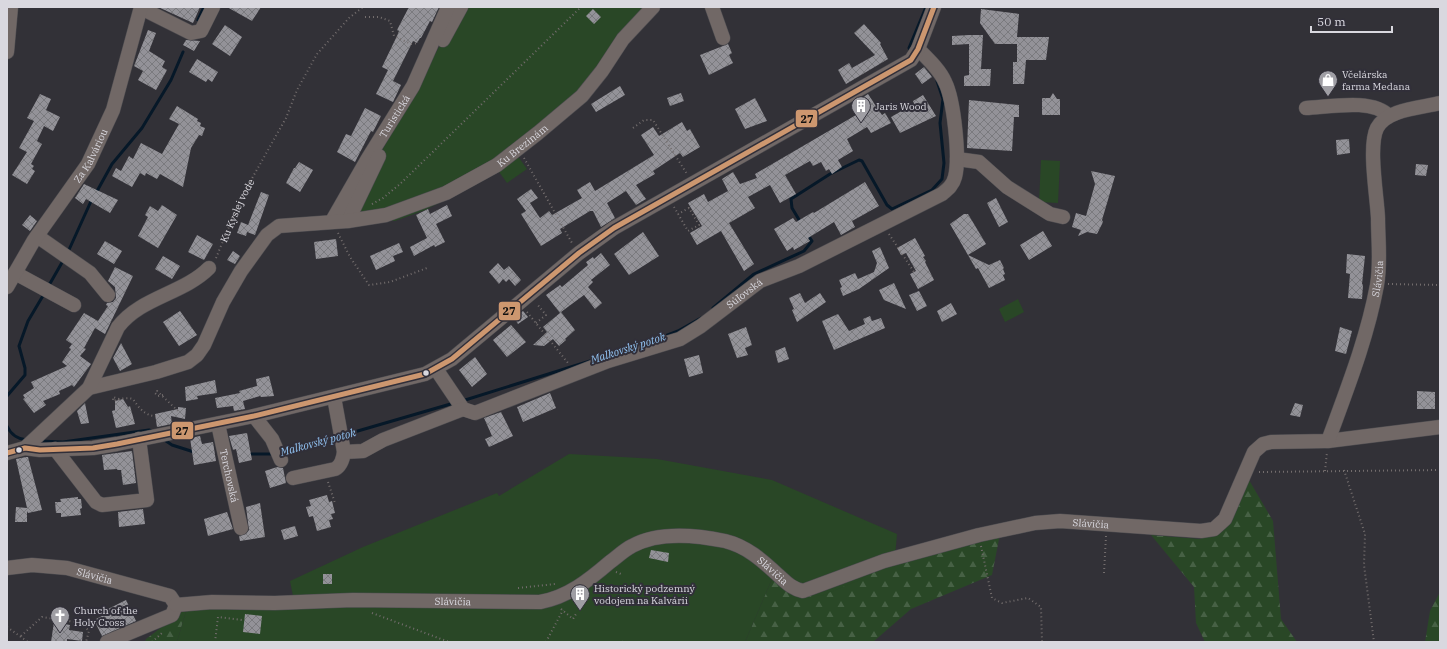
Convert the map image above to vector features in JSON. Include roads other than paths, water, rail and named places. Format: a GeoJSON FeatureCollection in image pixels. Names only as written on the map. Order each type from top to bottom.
{"type":"FeatureCollection","features":[{"type":"Feature","properties":{"kind":"street"},"geometry":{"type":"LineString","coordinates":[[7,52],[11,7]]}},
{"type":"Feature","properties":{"kind":"street","name":"Za Kalváriou"},"geometry":{"type":"LineString","coordinates":[[7,287],[37,236],[88,164],[113,110],[141,7],[192,34],[201,31],[213,7]]}},
{"type":"Feature","properties":{"kind":"street","name":"Turistická"},"geometry":{"type":"LineString","coordinates":[[332,221],[366,160],[414,86],[448,7]]}},
{"type":"Feature","properties":{"kind":"street","name":"Turistická"},"geometry":{"type":"LineString","coordinates":[[350,217],[374,165],[426,80],[448,29],[461,7]]}},
{"type":"Feature","properties":{"kind":"street","name":"Ku Brezinám"},"geometry":{"type":"LineString","coordinates":[[350,217],[386,215],[446,193],[497,165],[582,96],[602,71],[623,39],[653,7]]}},
{"type":"Feature","properties":{"kind":"street"},"geometry":{"type":"LineString","coordinates":[[712,7],[723,38]]}},
{"type":"Feature","properties":{"kind":"street"},"geometry":{"type":"LineString","coordinates":[[31,442],[55,449],[93,448],[254,416],[425,374],[436,369],[452,359],[579,253],[614,228],[915,54],[934,7]]}},
{"type":"Feature","properties":{"kind":"street","name":"Súľovská"},"geometry":{"type":"LineString","coordinates":[[463,409],[475,413],[608,361],[680,339],[701,326],[760,281],[799,266],[942,194],[950,187],[955,177],[957,158],[950,95],[945,81],[915,54]]}},
{"type":"Feature","properties":{"kind":"street"},"geometry":{"type":"LineString","coordinates":[[1306,108],[1370,105],[1385,110],[1390,116],[1440,103]]}},
{"type":"Feature","properties":{"kind":"street","name":"Slávičia"},"geometry":{"type":"LineString","coordinates":[[1328,441],[1368,329],[1377,284],[1378,210],[1373,143],[1377,128],[1383,120],[1390,116]]}},
{"type":"Feature","properties":{"kind":"street"},"geometry":{"type":"LineString","coordinates":[[957,158],[979,162],[1007,187],[1050,214],[1063,217]]}},
{"type":"Feature","properties":{"kind":"street"},"geometry":{"type":"LineString","coordinates":[[89,388],[156,372],[188,362],[197,355],[204,345],[223,302],[241,271],[267,235],[279,226],[332,221],[350,217]]}},
{"type":"Feature","properties":{"kind":"street"},"geometry":{"type":"LineString","coordinates":[[37,236],[90,273],[108,295]]}},
{"type":"Feature","properties":{"kind":"street"},"geometry":{"type":"LineString","coordinates":[[7,453],[31,442],[89,388],[118,327],[124,318],[150,301],[200,278],[209,268]]}},
{"type":"Feature","properties":{"kind":"street"},"geometry":{"type":"LineString","coordinates":[[15,273],[74,305]]}},
{"type":"Feature","properties":{"kind":"street"},"geometry":{"type":"LineString","coordinates":[[343,448],[364,451],[383,440],[463,409],[436,369]]}},
{"type":"Feature","properties":{"kind":"street"},"geometry":{"type":"LineString","coordinates":[[293,478],[338,467],[343,448],[334,397]]}},
{"type":"Feature","properties":{"kind":"street"},"geometry":{"type":"LineString","coordinates":[[254,416],[272,440],[282,460]]}},
{"type":"Feature","properties":{"kind":"street","name":"Terchovská"},"geometry":{"type":"LineString","coordinates":[[218,424],[241,528]]}},
{"type":"Feature","properties":{"kind":"street","name":"Slávičia"},"geometry":{"type":"LineString","coordinates":[[7,568],[32,565],[67,568],[170,596],[176,605],[212,602],[275,603],[353,600],[476,602],[549,600],[570,592],[590,579],[631,546],[651,538],[672,536],[725,541],[738,545],[749,550],[790,586],[803,591],[884,561],[979,535],[1050,520],[1201,531],[1214,529],[1225,519],[1254,452],[1263,444],[1328,441],[1440,428]]}},
{"type":"Feature","properties":{"kind":"street"},"geometry":{"type":"LineString","coordinates":[[55,449],[92,496],[102,505],[147,500],[145,438]]}},
{"type":"Feature","properties":{"kind":"street"},"geometry":{"type":"LineString","coordinates":[[107,642],[172,615],[176,605]]}},
{"type":"Feature","properties":{"kind":"waterway"},"geometry":{"type":"LineString","coordinates":[[198,20],[204,7]]}},
{"type":"Feature","properties":{"kind":"waterway","name":"Malkovský potok"},"geometry":{"type":"LineString","coordinates":[[911,53],[909,48],[926,7]]}},
{"type":"Feature","properties":{"kind":"waterway"},"geometry":{"type":"LineString","coordinates":[[96,193],[112,164],[142,128],[171,80],[183,52]]}},
{"type":"Feature","properties":{"kind":"waterway","name":"Malkovský potok"},"geometry":{"type":"LineString","coordinates":[[801,223],[792,208],[791,199],[830,174],[859,160],[862,161],[887,205],[892,209],[932,190],[942,179],[944,163],[940,123],[943,99],[937,81]]}},
{"type":"Feature","properties":{"kind":"waterway"},"geometry":{"type":"LineString","coordinates":[[68,252],[92,199]]}},
{"type":"Feature","properties":{"kind":"waterway","name":"Malkovský potok"},"geometry":{"type":"LineString","coordinates":[[713,308],[754,274],[804,251],[812,241],[808,235]]}},
{"type":"Feature","properties":{"kind":"waterway"},"geometry":{"type":"LineString","coordinates":[[48,287],[64,259]]}},
{"type":"Feature","properties":{"kind":"waterway"},"geometry":{"type":"LineString","coordinates":[[7,396],[25,375],[25,368],[19,346],[28,321],[44,294]]}},
{"type":"Feature","properties":{"kind":"waterway","name":"Malkovský potok"},"geometry":{"type":"LineString","coordinates":[[660,338],[678,331],[701,318]]}},
{"type":"Feature","properties":{"kind":"waterway","name":"Malkovský potok"},"geometry":{"type":"LineString","coordinates":[[462,401],[590,361]]}},
{"type":"Feature","properties":{"kind":"waterway","name":"Malkovský potok"},"geometry":{"type":"LineString","coordinates":[[344,435],[454,403]]}},
{"type":"Feature","properties":{"kind":"waterway","name":"Malkovský potok"},"geometry":{"type":"LineString","coordinates":[[7,426],[10,432],[15,436],[20,439],[27,440]]}},
{"type":"Feature","properties":{"kind":"waterway","name":"Malkovský potok"},"geometry":{"type":"LineString","coordinates":[[39,441],[63,442],[149,430],[154,432]]}},
{"type":"Feature","properties":{"kind":"waterway","name":"Malkovský potok"},"geometry":{"type":"LineString","coordinates":[[283,452],[337,437]]}},
{"type":"Feature","properties":{"kind":"waterway","name":"Malkovský potok"},"geometry":{"type":"LineString","coordinates":[[163,439],[172,445],[194,452]]}},
{"type":"Feature","properties":{"kind":"waterway","name":"Malkovský potok"},"geometry":{"type":"LineString","coordinates":[[247,454],[273,454]]}},
{"type":"Feature","properties":{"kind":"place","name":"Včelárska farma Medana"},"geometry":{"type":"Point","coordinates":[1328,97]}},
{"type":"Feature","properties":{"kind":"place","name":"Jaris Wood"},"geometry":{"type":"Point","coordinates":[861,123]}},
{"type":"Feature","properties":{"kind":"place","name":"Historický podzemný vodojem na Kalvárii"},"geometry":{"type":"Point","coordinates":[580,611]}},
{"type":"Feature","properties":{"kind":"place","name":"Church of the Holy Cross"},"geometry":{"type":"Point","coordinates":[60,633]}}]}
